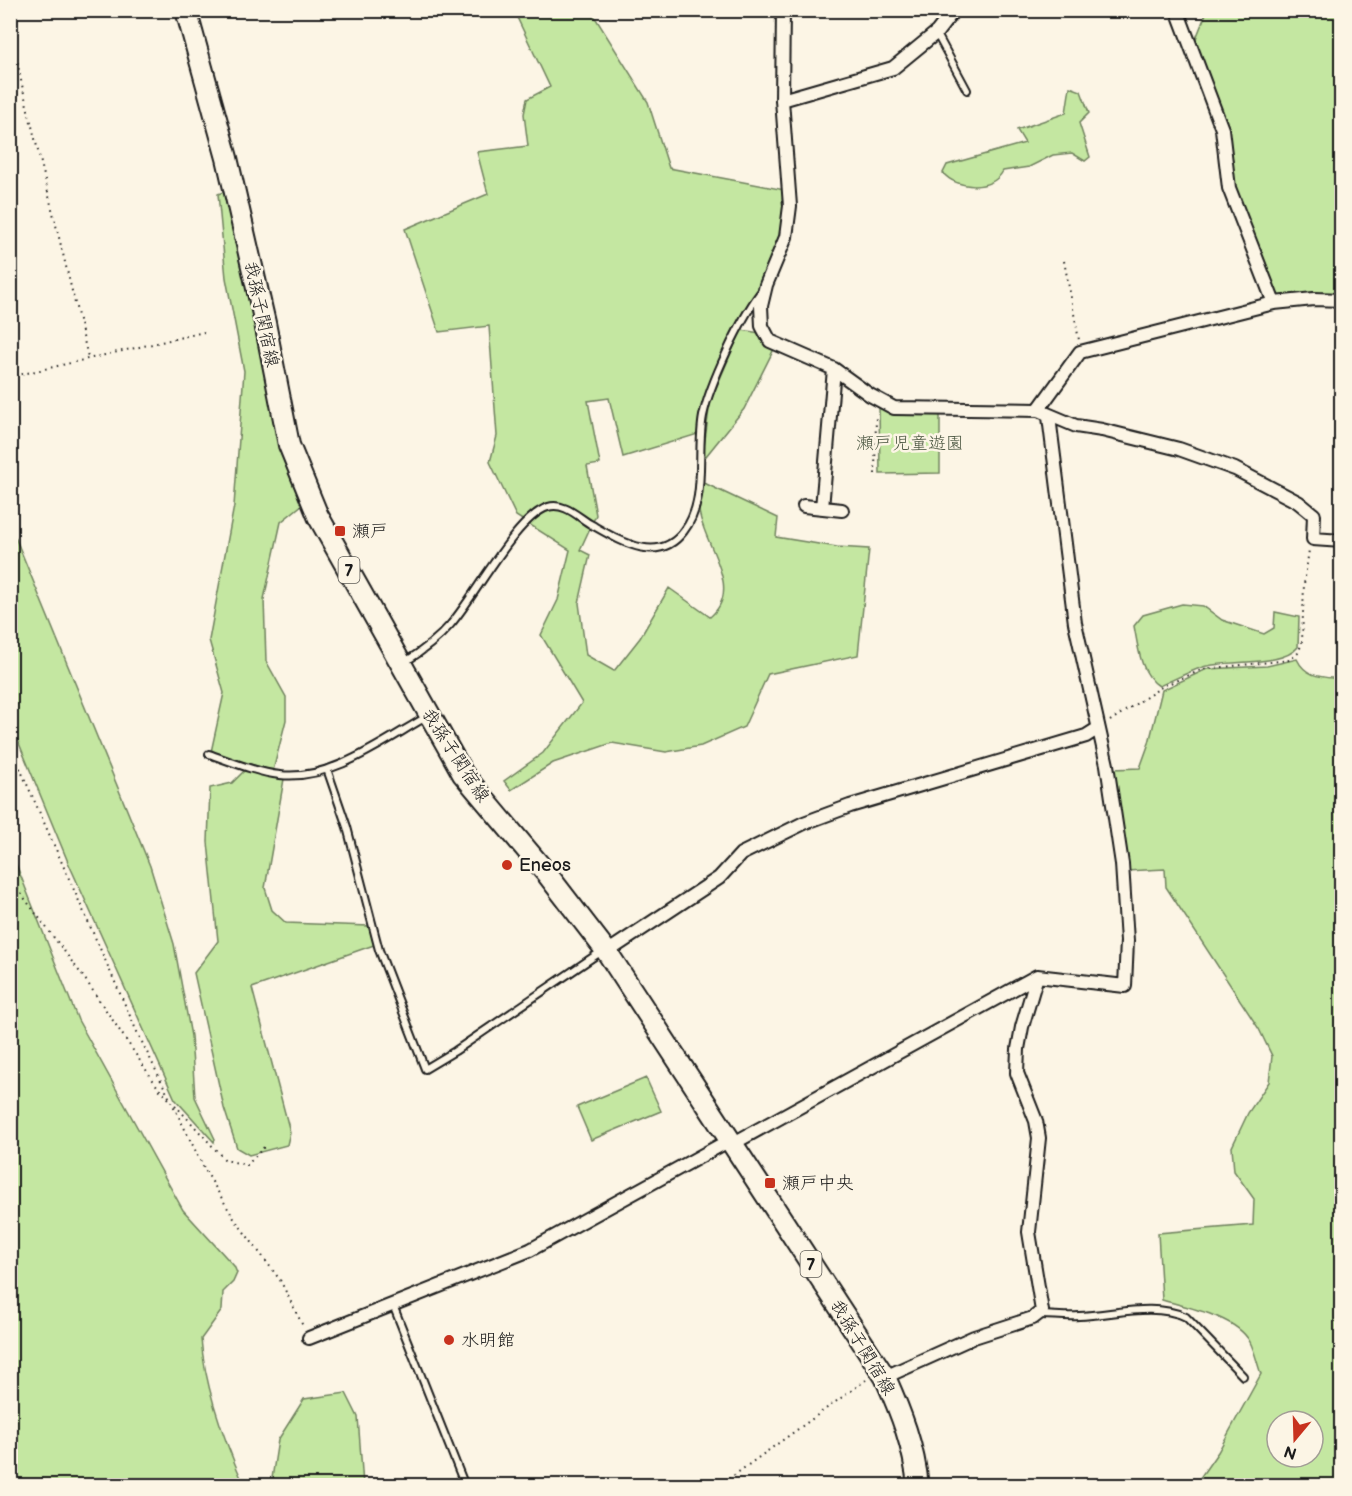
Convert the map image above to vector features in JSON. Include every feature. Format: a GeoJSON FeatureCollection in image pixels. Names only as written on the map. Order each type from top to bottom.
{"type":"FeatureCollection","features":[{"type":"Feature","properties":{"kind":"main road","name":"我孫子関宿線"},"geometry":{"type":"LineString","coordinates":[[186,10],[227,158],[265,323],[289,445],[318,516],[463,774],[547,874],[606,950],[883,1374],[906,1425],[915,1456],[918,1485]]}},
{"type":"Feature","properties":{"kind":"street"},"geometry":{"type":"LineString","coordinates":[[783,10],[782,100],[790,206],[786,237],[766,285],[761,306],[762,326],[770,341],[834,369],[894,408],[906,410],[1038,410],[1049,417],[1076,426],[1179,449],[1235,469],[1298,502],[1314,515],[1313,539],[1341,541]]}},
{"type":"Feature","properties":{"kind":"street"},"geometry":{"type":"LineString","coordinates":[[782,100],[893,68],[933,36],[954,10]]}},
{"type":"Feature","properties":{"kind":"street"},"geometry":{"type":"LineString","coordinates":[[1177,10],[1222,129],[1229,188],[1274,303]]}},
{"type":"Feature","properties":{"kind":"street"},"geometry":{"type":"LineString","coordinates":[[1038,410],[1080,352],[1274,303],[1314,299],[1341,300]]}},
{"type":"Feature","properties":{"kind":"street"},"geometry":{"type":"LineString","coordinates":[[822,508],[834,369]]}},
{"type":"Feature","properties":{"kind":"street"},"geometry":{"type":"LineString","coordinates":[[309,1338],[530,1250],[1036,976],[1125,986],[1127,940],[1125,884],[1107,765],[1097,729],[1075,623],[1049,417]]}},
{"type":"Feature","properties":{"kind":"street"},"geometry":{"type":"LineString","coordinates":[[804,506],[842,510]]}},
{"type":"Feature","properties":{"kind":"street"},"geometry":{"type":"LineString","coordinates":[[606,950],[719,878],[741,854],[804,823],[850,806],[1086,736],[1097,729]]}},
{"type":"Feature","properties":{"kind":"street"},"geometry":{"type":"LineString","coordinates":[[883,1374],[974,1337],[1041,1315],[1029,1232],[1039,1138],[1036,1121],[1017,1073],[1022,1027],[1036,976]]}},
{"type":"Feature","properties":{"kind":"lane"},"geometry":{"type":"LineString","coordinates":[[933,36],[939,38],[967,90]]}},
{"type":"Feature","properties":{"kind":"lane"},"geometry":{"type":"LineString","coordinates":[[401,665],[432,643],[450,625],[533,514],[549,507],[561,507],[591,525],[640,549],[658,550],[668,547],[683,533],[692,520],[697,499],[703,416],[708,400],[749,308],[766,285]]}},
{"type":"Feature","properties":{"kind":"lane"},"geometry":{"type":"LineString","coordinates":[[209,754],[253,769],[281,775],[304,775],[327,769],[429,716]]}},
{"type":"Feature","properties":{"kind":"lane"},"geometry":{"type":"LineString","coordinates":[[327,769],[346,827],[379,950],[425,1069],[606,950]]}},
{"type":"Feature","properties":{"kind":"lane"},"geometry":{"type":"LineString","coordinates":[[392,1304],[465,1485]]}},
{"type":"Feature","properties":{"kind":"lane"},"geometry":{"type":"LineString","coordinates":[[1041,1315],[1078,1316],[1130,1312],[1176,1312],[1186,1317],[1243,1376]]}},
{"type":"Feature","properties":{"kind":"path"},"geometry":{"type":"LineString","coordinates":[[10,27],[88,357]]}},
{"type":"Feature","properties":{"kind":"path"},"geometry":{"type":"LineString","coordinates":[[1064,261],[1080,352]]}},
{"type":"Feature","properties":{"kind":"path"},"geometry":{"type":"LineString","coordinates":[[10,377],[88,357],[204,332]]}},
{"type":"Feature","properties":{"kind":"path"},"geometry":{"type":"LineString","coordinates":[[875,474],[876,398]]}},
{"type":"Feature","properties":{"kind":"path"},"geometry":{"type":"LineString","coordinates":[[1097,729],[1163,686],[1204,669],[1290,660],[1299,653],[1302,643],[1304,584],[1313,539]]}},
{"type":"Feature","properties":{"kind":"path"},"geometry":{"type":"LineString","coordinates":[[10,746],[138,1034],[205,1170],[233,1217],[280,1280],[309,1338]]}},
{"type":"Feature","properties":{"kind":"path"},"geometry":{"type":"LineString","coordinates":[[10,879],[85,979],[159,1089],[225,1160],[247,1165],[265,1146]]}},
{"type":"Feature","properties":{"kind":"path"},"geometry":{"type":"LineString","coordinates":[[719,1485],[883,1374]]}},
{"type":"Feature","properties":{"kind":"green space"},"geometry":{"type":"Polygon","coordinates":[[[584,10],[593,14],[648,102],[669,168],[785,190],[780,235],[761,287],[729,340],[698,434],[623,457],[609,398],[588,401],[600,464],[587,466],[596,515],[580,550],[590,555],[579,603],[586,655],[614,671],[640,638],[669,588],[710,617],[720,605],[723,579],[699,510],[702,482],[778,518],[776,537],[837,547],[869,549],[858,655],[768,674],[744,727],[701,746],[666,752],[612,743],[553,763],[511,790],[504,781],[543,753],[582,703],[541,635],[558,600],[570,550],[516,516],[490,462],[497,436],[489,326],[439,332],[405,229],[488,194],[477,152],[528,146],[524,114],[527,99],[550,87],[514,11],[584,10]]]}},
{"type":"Feature","properties":{"kind":"green space"},"geometry":{"type":"Polygon","coordinates":[[[1207,11],[1341,11],[1341,298],[1277,301],[1248,234],[1193,46],[1207,11]]]}},
{"type":"Feature","properties":{"kind":"green space"},"geometry":{"type":"Polygon","coordinates":[[[1070,87],[1081,91],[1089,113],[1079,123],[1090,157],[1085,161],[1072,153],[1053,155],[1029,167],[1003,171],[991,182],[974,186],[956,182],[943,173],[947,165],[1025,143],[1017,130],[1066,113],[1070,87]]]}},
{"type":"Feature","properties":{"kind":"green space"},"geometry":{"type":"Polygon","coordinates":[[[226,191],[303,504],[281,522],[264,599],[266,661],[286,697],[286,720],[273,771],[211,752],[224,693],[209,640],[234,506],[244,371],[226,278],[218,194],[226,191]]]}},
{"type":"Feature","properties":{"kind":"green space"},"geometry":{"type":"Polygon","coordinates":[[[741,330],[760,333],[774,349],[744,409],[706,456],[703,455],[710,402],[741,330]]]}},
{"type":"Feature","properties":{"kind":"green space","name":"瀬戸児童遊園"},"geometry":{"type":"Polygon","coordinates":[[[879,405],[940,414],[940,473],[880,474],[879,405]]]}},
{"type":"Feature","properties":{"kind":"green space"},"geometry":{"type":"Polygon","coordinates":[[[11,527],[150,866],[174,944],[191,1036],[195,1097],[215,1139],[214,1142],[175,1099],[68,862],[11,724],[11,527]]]}},
{"type":"Feature","properties":{"kind":"green space"},"geometry":{"type":"Polygon","coordinates":[[[1182,604],[1203,606],[1222,620],[1264,634],[1274,628],[1275,612],[1299,617],[1298,647],[1290,653],[1268,660],[1203,667],[1159,686],[1144,667],[1134,626],[1143,615],[1182,604]]]}},
{"type":"Feature","properties":{"kind":"green space"},"geometry":{"type":"Polygon","coordinates":[[[1297,659],[1310,673],[1341,679],[1341,1485],[1195,1485],[1218,1452],[1261,1374],[1255,1354],[1244,1333],[1211,1314],[1162,1300],[1158,1233],[1253,1225],[1254,1199],[1234,1171],[1232,1147],[1248,1113],[1269,1082],[1272,1056],[1259,1029],[1166,887],[1165,869],[1126,871],[1113,769],[1140,768],[1149,743],[1162,690],[1207,669],[1267,666],[1297,659]]]}},
{"type":"Feature","properties":{"kind":"green space"},"geometry":{"type":"Polygon","coordinates":[[[246,769],[284,779],[265,888],[272,910],[286,923],[369,926],[374,945],[252,988],[290,1132],[287,1145],[249,1155],[237,1148],[224,1108],[194,973],[218,941],[208,842],[210,788],[232,783],[246,769]]]}},
{"type":"Feature","properties":{"kind":"green space"},"geometry":{"type":"Polygon","coordinates":[[[10,849],[78,1020],[183,1210],[234,1266],[237,1273],[233,1282],[223,1292],[222,1310],[201,1339],[216,1414],[244,1485],[11,1485],[10,849]]]}},
{"type":"Feature","properties":{"kind":"green space"},"geometry":{"type":"Polygon","coordinates":[[[646,1078],[661,1111],[591,1140],[577,1107],[646,1078]]]}},
{"type":"Feature","properties":{"kind":"green space"},"geometry":{"type":"Polygon","coordinates":[[[346,1393],[358,1417],[363,1485],[271,1485],[278,1440],[304,1399],[346,1393]]]}},
{"type":"Feature","properties":{"kind":"place","name":"瀬戸"},"geometry":{"type":"Point","coordinates":[340,531]}},
{"type":"Feature","properties":{"kind":"place","name":"Eneos"},"geometry":{"type":"Point","coordinates":[507,865]}},
{"type":"Feature","properties":{"kind":"place","name":"瀬戸中央"},"geometry":{"type":"Point","coordinates":[770,1183]}},
{"type":"Feature","properties":{"kind":"place","name":"水明館"},"geometry":{"type":"Point","coordinates":[449,1340]}}]}
